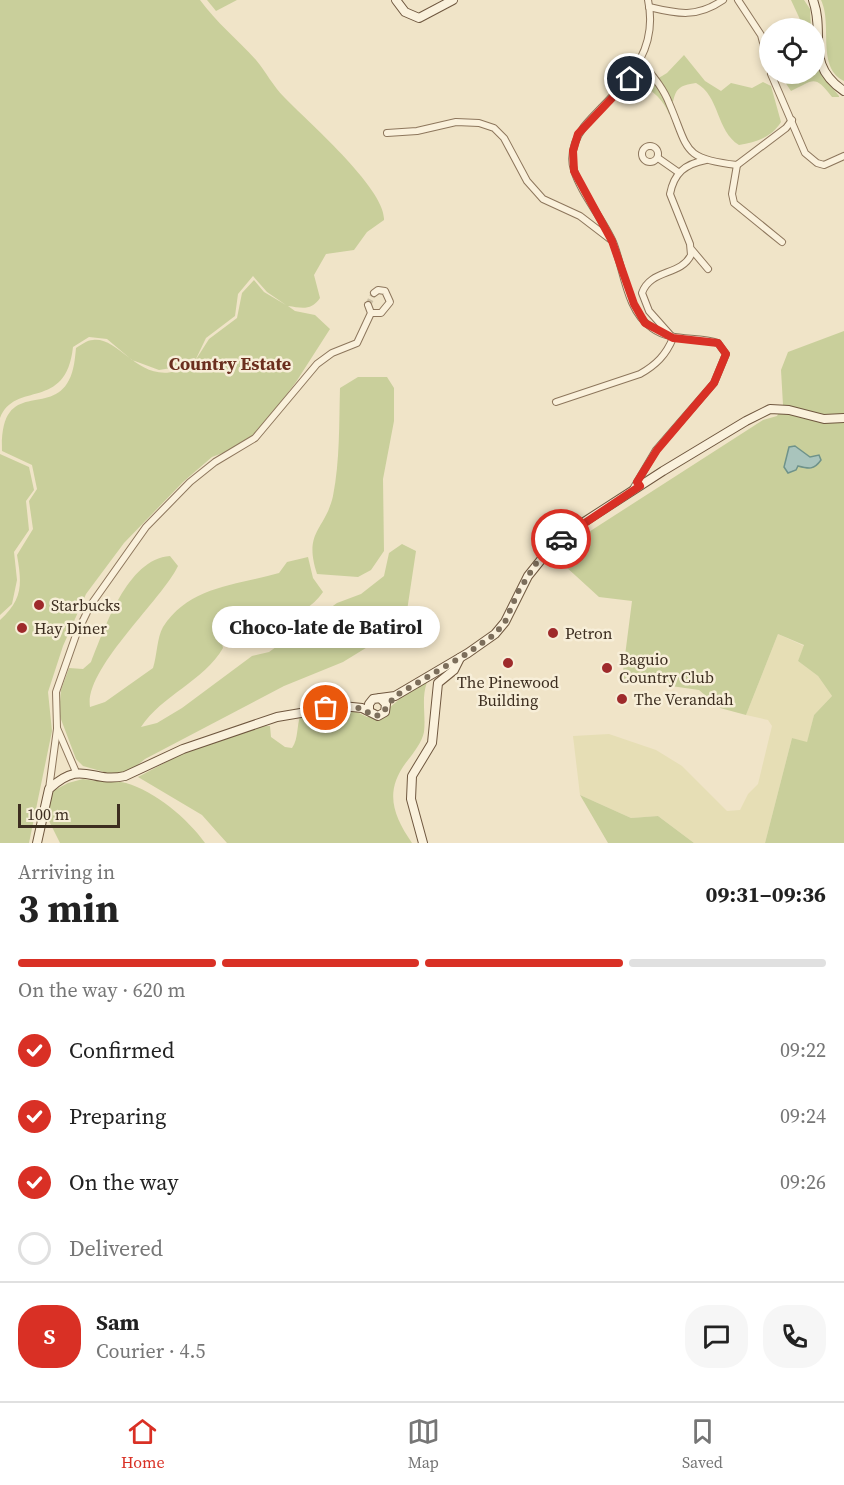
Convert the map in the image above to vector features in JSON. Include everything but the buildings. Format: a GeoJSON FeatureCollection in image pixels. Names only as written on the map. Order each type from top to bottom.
{"type":"FeatureCollection","features":[{"type":"Feature","properties":{"kind":"main road"},"geometry":{"type":"LineString","coordinates":[[396,0],[405,12],[419,18],[453,0]]}},
{"type":"Feature","properties":{"kind":"main road"},"geometry":{"type":"LineString","coordinates":[[813,0],[820,63],[831,80],[844,91]]}},
{"type":"Feature","properties":{"kind":"main road"},"geometry":{"type":"LineString","coordinates":[[366,708],[372,700],[395,696],[495,634],[505,622],[528,576],[553,545],[636,486],[770,409],[789,410],[824,419],[844,418]]}},
{"type":"Feature","properties":{"kind":"main road"},"geometry":{"type":"LineString","coordinates":[[423,843],[411,799],[412,776],[432,743],[438,683],[454,670],[461,657]]}},
{"type":"Feature","properties":{"kind":"main road"},"geometry":{"type":"LineString","coordinates":[[37,843],[49,789],[62,778],[76,772],[116,778],[125,776],[183,749],[277,717],[326,708],[366,708],[378,716],[395,696]]}},
{"type":"Feature","properties":{"kind":"main road"},"geometry":{"type":"LineString","coordinates":[[380,698],[384,701],[386,709]]}},
{"type":"Feature","properties":{"kind":"street"},"geometry":{"type":"LineString","coordinates":[[636,486],[657,450],[714,383],[726,359],[724,350],[718,343],[673,338],[652,328],[639,315],[612,241],[577,179],[572,162],[573,151],[583,126],[630,79],[640,60],[648,37],[649,4],[688,15],[702,12],[723,0]]}},
{"type":"Feature","properties":{"kind":"street"},"geometry":{"type":"LineString","coordinates":[[738,0],[759,32]]}},
{"type":"Feature","properties":{"kind":"street"},"geometry":{"type":"LineString","coordinates":[[640,60],[668,100],[690,152],[706,160],[737,165]]}},
{"type":"Feature","properties":{"kind":"street"},"geometry":{"type":"LineString","coordinates":[[775,84],[805,153],[817,163],[832,163],[844,156]]}},
{"type":"Feature","properties":{"kind":"street"},"geometry":{"type":"LineString","coordinates":[[387,132],[417,131],[456,122],[479,123],[494,128],[504,138],[527,181],[543,199],[580,216],[612,241]]}},
{"type":"Feature","properties":{"kind":"street"},"geometry":{"type":"LineString","coordinates":[[782,242],[734,203],[732,194],[737,165],[793,123]]}},
{"type":"Feature","properties":{"kind":"street"},"geometry":{"type":"LineString","coordinates":[[690,152],[672,184],[670,200],[691,250],[708,269]]}},
{"type":"Feature","properties":{"kind":"street"},"geometry":{"type":"LineString","coordinates":[[658,158],[678,172]]}},
{"type":"Feature","properties":{"kind":"street"},"geometry":{"type":"LineString","coordinates":[[684,166],[706,160]]}},
{"type":"Feature","properties":{"kind":"street"},"geometry":{"type":"LineString","coordinates":[[673,338],[649,311],[642,293],[651,280],[686,264],[691,250]]}},
{"type":"Feature","properties":{"kind":"street"},"geometry":{"type":"LineString","coordinates":[[370,313],[381,313],[390,302],[385,291],[378,290],[374,293]]}},
{"type":"Feature","properties":{"kind":"street"},"geometry":{"type":"LineString","coordinates":[[49,789],[57,728],[56,692],[76,635],[90,606],[151,520],[198,475],[255,438],[317,364],[332,353],[357,343],[370,313],[368,305]]}},
{"type":"Feature","properties":{"kind":"street"},"geometry":{"type":"LineString","coordinates":[[556,402],[612,385],[645,371],[667,351],[673,338]]}},
{"type":"Feature","properties":{"kind":"street"},"geometry":{"type":"LineString","coordinates":[[57,728],[76,772]]}},
{"type":"Feature","properties":{"kind":"shaded area"},"geometry":{"type":"Polygon","coordinates":[[[778,634],[804,646],[798,661],[818,676],[832,696],[814,715],[807,743],[792,738],[765,843],[694,843],[658,816],[631,818],[580,795],[573,736],[609,734],[656,750],[682,766],[727,811],[740,810],[748,794],[758,784],[772,726],[768,720],[746,715],[778,634]]]}},
{"type":"Feature","properties":{"kind":"green space"},"geometry":{"type":"Polygon","coordinates":[[[0,0],[200,0],[256,60],[280,93],[359,174],[381,207],[384,220],[367,232],[354,250],[326,254],[314,275],[320,298],[317,302],[306,308],[288,306],[295,311],[315,315],[330,329],[296,382],[259,431],[239,447],[212,457],[183,482],[124,543],[86,594],[63,646],[48,692],[52,731],[29,843],[0,843],[0,620],[17,598],[20,574],[17,555],[33,529],[29,501],[37,489],[32,465],[2,451],[4,428],[9,414],[17,406],[50,397],[61,391],[71,376],[76,348],[84,343],[93,340],[104,341],[129,357],[107,339],[89,337],[73,347],[68,367],[61,380],[40,393],[17,400],[7,407],[0,418],[0,0]],[[253,276],[238,294],[235,316],[206,338],[195,361],[209,339],[237,318],[242,293],[254,280],[264,292],[286,305],[267,292],[253,276]],[[133,360],[146,368],[159,372],[173,372],[190,365],[159,370],[133,360]]]}},
{"type":"Feature","properties":{"kind":"green space"},"geometry":{"type":"Polygon","coordinates":[[[207,0],[237,0],[216,11],[207,0]]]}},
{"type":"Feature","properties":{"kind":"green space"},"geometry":{"type":"Polygon","coordinates":[[[791,0],[804,0],[810,9],[810,18],[799,18],[791,0]]]}},
{"type":"Feature","properties":{"kind":"green space"},"geometry":{"type":"Polygon","coordinates":[[[821,0],[844,0],[844,81],[835,75],[830,66],[826,45],[826,21],[821,0]]]}},
{"type":"Feature","properties":{"kind":"green space"},"geometry":{"type":"Polygon","coordinates":[[[684,55],[705,81],[721,91],[731,83],[752,88],[759,84],[767,84],[771,86],[781,122],[773,132],[763,138],[739,145],[726,131],[710,96],[696,83],[678,89],[669,114],[662,101],[636,74],[641,71],[657,79],[667,73],[684,55]]]}},
{"type":"Feature","properties":{"kind":"green space"},"geometry":{"type":"Polygon","coordinates":[[[825,78],[839,97],[832,97],[821,85],[825,84],[825,78]]]}},
{"type":"Feature","properties":{"kind":"green space"},"geometry":{"type":"Polygon","coordinates":[[[786,84],[805,84],[791,91],[786,84]]]}},
{"type":"Feature","properties":{"kind":"green space"},"geometry":{"type":"Polygon","coordinates":[[[844,331],[844,843],[765,843],[792,738],[807,742],[814,715],[832,696],[818,676],[798,661],[804,645],[778,634],[746,715],[720,708],[699,690],[622,679],[632,601],[599,597],[553,555],[763,420],[777,416],[783,405],[781,370],[788,352],[844,331]]]}},
{"type":"Feature","properties":{"kind":"green space"},"geometry":{"type":"Polygon","coordinates":[[[358,377],[387,377],[394,388],[394,421],[383,479],[384,551],[371,570],[358,577],[317,574],[312,549],[333,496],[338,456],[340,388],[358,377]]]}},
{"type":"Feature","properties":{"kind":"green space"},"geometry":{"type":"Polygon","coordinates":[[[0,454],[29,467],[34,490],[26,501],[29,530],[14,552],[17,580],[12,604],[0,615],[0,454]]]}},
{"type":"Feature","properties":{"kind":"green space"},"geometry":{"type":"Polygon","coordinates":[[[402,544],[416,551],[405,624],[343,662],[284,686],[145,759],[135,767],[115,775],[83,766],[76,759],[59,714],[61,690],[69,668],[83,669],[91,662],[120,597],[141,569],[155,560],[170,556],[178,566],[169,581],[125,635],[99,674],[91,691],[90,707],[105,702],[153,668],[163,627],[174,613],[200,595],[279,573],[287,562],[308,557],[313,578],[323,592],[304,609],[290,612],[265,611],[224,621],[219,631],[223,648],[215,660],[160,706],[141,727],[157,723],[182,708],[252,656],[269,652],[337,603],[361,594],[384,576],[389,553],[402,544]]]}},
{"type":"Feature","properties":{"kind":"green space"},"geometry":{"type":"Polygon","coordinates":[[[427,682],[424,694],[423,736],[418,747],[400,771],[393,792],[396,812],[412,843],[227,843],[202,815],[138,777],[202,744],[254,727],[270,726],[271,737],[285,747],[292,748],[296,740],[301,714],[344,711],[357,712],[367,717],[380,716],[411,689],[427,682]]]}},
{"type":"Feature","properties":{"kind":"green space"},"geometry":{"type":"Polygon","coordinates":[[[83,779],[126,783],[148,792],[170,807],[205,843],[60,843],[46,815],[53,791],[68,783],[83,779]]]}},
{"type":"Feature","properties":{"kind":"green space"},"geometry":{"type":"Polygon","coordinates":[[[580,795],[631,818],[658,816],[694,843],[608,843],[580,795]]]}},
{"type":"Feature","properties":{"kind":"water"},"geometry":{"type":"Polygon","coordinates":[[[795,446],[810,457],[819,455],[821,460],[814,467],[798,466],[796,470],[788,473],[784,467],[789,447],[795,446]]]}},
{"type":"Feature","properties":{"kind":"tunnel"},"geometry":{"type":"LineString","coordinates":[[368,305],[374,293]]}},
{"type":"Feature","properties":{"kind":"way so far"},"geometry":{"type":"LineString","coordinates":[[326,708],[342,706],[362,708],[373,716],[381,715],[395,696],[484,643],[505,622],[518,592],[537,562],[561,539]]}},
{"type":"Feature","properties":{"kind":"place","name":"Starbucks"},"geometry":{"type":"Point","coordinates":[39,605]}},
{"type":"Feature","properties":{"kind":"place","name":"Hay Diner"},"geometry":{"type":"Point","coordinates":[22,628]}},
{"type":"Feature","properties":{"kind":"place","name":"Petron"},"geometry":{"type":"Point","coordinates":[553,633]}},
{"type":"Feature","properties":{"kind":"place","name":"The Pinewood Building"},"geometry":{"type":"Point","coordinates":[508,663]}},
{"type":"Feature","properties":{"kind":"place","name":"Baguio Country Club"},"geometry":{"type":"Point","coordinates":[607,668]}},
{"type":"Feature","properties":{"kind":"place","name":"The Verandah"},"geometry":{"type":"Point","coordinates":[622,699]}},
{"type":"Feature","properties":{"kind":"place","name":"Choco-late de Batirol"},"geometry":{"type":"Point","coordinates":[326,708]}},
{"type":"Feature","properties":{"kind":"district","name":"Country Estate"},"geometry":{"type":"Point","coordinates":[230,363]}},
{"type":"Feature","properties":{"kind":"route"},"geometry":{"type":"LineString","coordinates":[[561,539],[640,486],[637,482],[646,465],[665,439],[702,399],[714,383],[726,359],[726,354],[718,343],[673,338],[659,333],[645,323],[634,304],[612,241],[574,171],[573,151],[578,134],[583,126],[630,79]]}}]}
